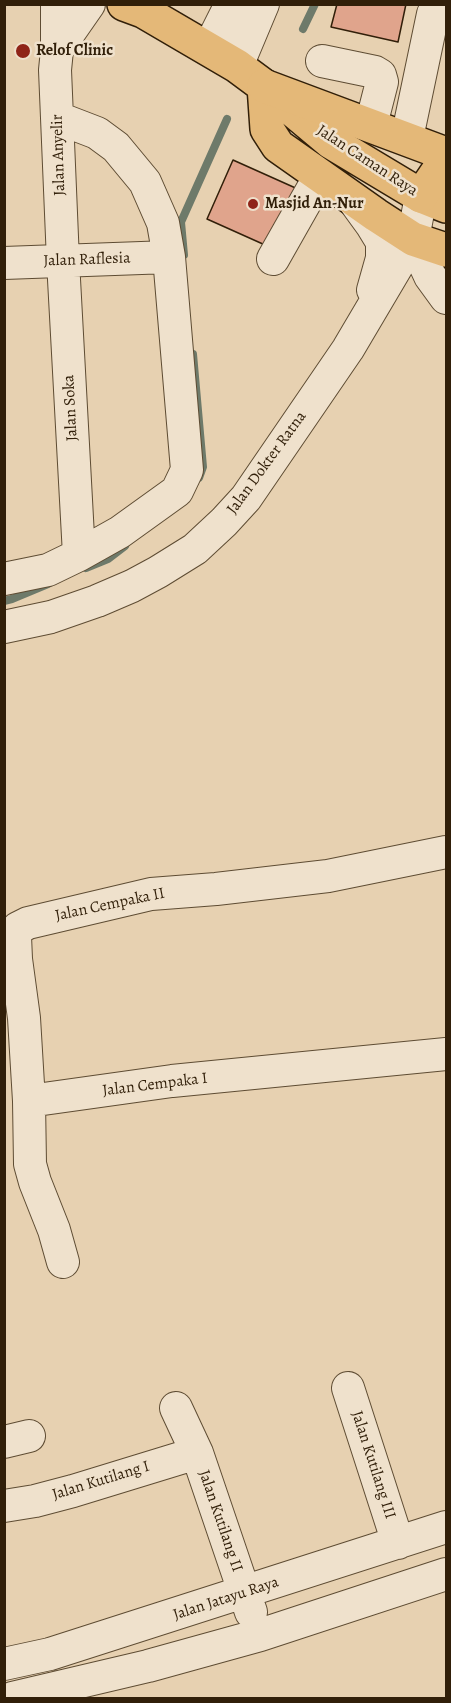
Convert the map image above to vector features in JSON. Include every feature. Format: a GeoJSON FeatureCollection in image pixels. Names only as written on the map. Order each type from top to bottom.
{"type":"FeatureCollection","features":[{"type":"Feature","properties":{"kind":"main road","name":"Jalan Caman Raya"},"geometry":{"type":"LineString","coordinates":[[124,4],[209,48],[264,86],[331,142],[434,201]]}},
{"type":"Feature","properties":{"kind":"main road"},"geometry":{"type":"LineString","coordinates":[[447,154],[264,86],[267,129],[278,146],[413,239],[447,250]]}},
{"type":"Feature","properties":{"kind":"main road"},"geometry":{"type":"LineString","coordinates":[[434,201],[440,168],[447,164]]}},
{"type":"Feature","properties":{"kind":"street","name":"Jalan Anyelir"},"geometry":{"type":"LineString","coordinates":[[57,4],[55,70],[63,261]]}},
{"type":"Feature","properties":{"kind":"street"},"geometry":{"type":"LineString","coordinates":[[57,50],[90,4]]}},
{"type":"Feature","properties":{"kind":"street"},"geometry":{"type":"LineString","coordinates":[[209,48],[231,4]]}},
{"type":"Feature","properties":{"kind":"street"},"geometry":{"type":"LineString","coordinates":[[237,66],[263,4]]}},
{"type":"Feature","properties":{"kind":"street"},"geometry":{"type":"LineString","coordinates":[[407,138],[433,14]]}},
{"type":"Feature","properties":{"kind":"street"},"geometry":{"type":"LineString","coordinates":[[322,61],[380,75],[382,82],[371,125]]}},
{"type":"Feature","properties":{"kind":"street"},"geometry":{"type":"LineString","coordinates":[[4,579],[48,570],[120,532],[177,491],[187,470],[169,257],[163,223],[145,182],[116,147],[97,133],[58,118]]}},
{"type":"Feature","properties":{"kind":"street"},"geometry":{"type":"LineString","coordinates":[[273,259],[321,176]]}},
{"type":"Feature","properties":{"kind":"street","name":"Jalan Dokter Ratna"},"geometry":{"type":"LineString","coordinates":[[348,349],[370,297],[382,258],[382,242],[352,198]]}},
{"type":"Feature","properties":{"kind":"street","name":"Jalan Dokter Ratna"},"geometry":{"type":"LineString","coordinates":[[4,627],[51,617],[97,601],[150,577],[195,549],[224,522],[246,498],[348,349],[434,201]]}},
{"type":"Feature","properties":{"kind":"street"},"geometry":{"type":"LineString","coordinates":[[413,239],[430,276],[447,298]]}},
{"type":"Feature","properties":{"kind":"street","name":"Jalan Raflesia"},"geometry":{"type":"LineString","coordinates":[[4,263],[169,257]]}},
{"type":"Feature","properties":{"kind":"street","name":"Jalan Soka"},"geometry":{"type":"LineString","coordinates":[[63,261],[79,555]]}},
{"type":"Feature","properties":{"kind":"street","name":"Jalan Cempaka II"},"geometry":{"type":"LineString","coordinates":[[29,1101],[14,1022],[15,936],[18,928],[28,923],[151,894],[328,876],[447,852]]}},
{"type":"Feature","properties":{"kind":"street","name":"Jalan Cempaka I"},"geometry":{"type":"LineString","coordinates":[[29,1101],[172,1081],[447,1054]]}},
{"type":"Feature","properties":{"kind":"street"},"geometry":{"type":"LineString","coordinates":[[29,1101],[30,1164],[63,1262]]}},
{"type":"Feature","properties":{"kind":"street","name":"Jalan Kutilang III"},"geometry":{"type":"LineString","coordinates":[[348,1388],[398,1543]]}},
{"type":"Feature","properties":{"kind":"street","name":"Jalan Kutilang II"},"geometry":{"type":"LineString","coordinates":[[176,1408],[197,1453],[260,1635]]}},
{"type":"Feature","properties":{"kind":"street","name":"Jalan Kutilang I"},"geometry":{"type":"LineString","coordinates":[[4,1506],[73,1491],[197,1453]]}},
{"type":"Feature","properties":{"kind":"street","name":"Jalan Jatayu Raya"},"geometry":{"type":"LineString","coordinates":[[4,1664],[50,1654],[447,1527]]}},
{"type":"Feature","properties":{"kind":"street"},"geometry":{"type":"LineString","coordinates":[[12,1698],[148,1666],[260,1635],[447,1574]]}},
{"type":"Feature","properties":{"kind":"building"},"geometry":{"type":"Polygon","coordinates":[[[337,4],[406,4],[398,42],[331,27],[337,4]]]}},
{"type":"Feature","properties":{"kind":"building","name":"Masjid An-Nur"},"geometry":{"type":"Polygon","coordinates":[[[233,160],[300,190],[274,249],[207,219],[233,160]]]}},
{"type":"Feature","properties":{"kind":"waterway"},"geometry":{"type":"LineString","coordinates":[[303,29],[315,4]]}},
{"type":"Feature","properties":{"kind":"waterway"},"geometry":{"type":"LineString","coordinates":[[184,255],[181,222],[227,119]]}},
{"type":"Feature","properties":{"kind":"waterway"},"geometry":{"type":"LineString","coordinates":[[193,354],[203,467],[199,478]]}},
{"type":"Feature","properties":{"kind":"waterway"},"geometry":{"type":"LineString","coordinates":[[86,568],[108,559],[125,546]]}},
{"type":"Feature","properties":{"kind":"waterway"},"geometry":{"type":"LineString","coordinates":[[4,601],[48,584]]}},
{"type":"Feature","properties":{"kind":"place","name":"Relof Clinic"},"geometry":{"type":"Point","coordinates":[23,51]}},
{"type":"Feature","properties":{"kind":"place","name":"Masjid An-Nur"},"geometry":{"type":"Point","coordinates":[253,204]}}]}
